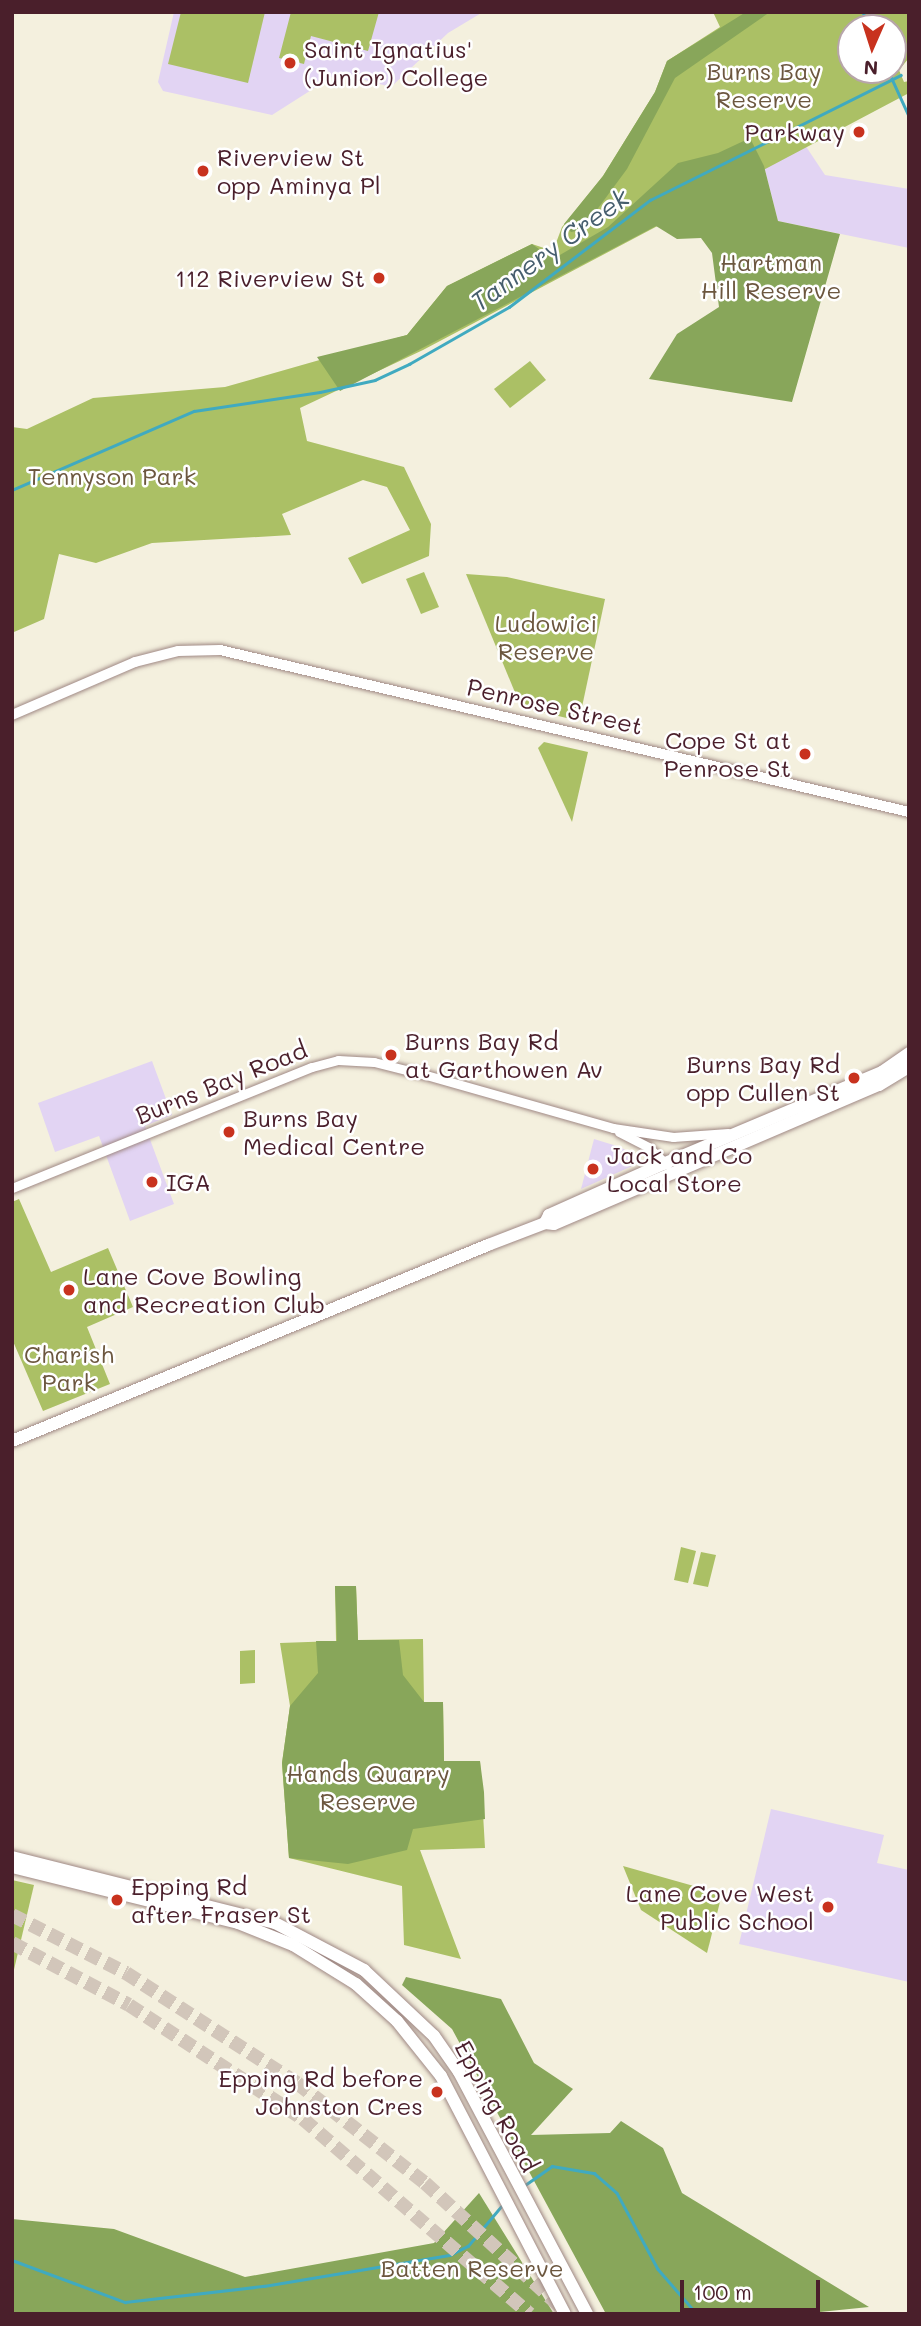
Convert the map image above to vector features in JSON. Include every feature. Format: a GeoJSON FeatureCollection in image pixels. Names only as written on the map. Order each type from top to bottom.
{"type":"FeatureCollection","features":[{"type":"Feature","properties":{"kind":"main road","name":"Penrose Street"},"geometry":{"type":"LineString","coordinates":[[12,715],[135,662],[191,649],[256,657],[909,812]]}},
{"type":"Feature","properties":{"kind":"main road","name":"Burns Bay Road"},"geometry":{"type":"LineString","coordinates":[[739,1137],[882,1072],[909,1053]]}},
{"type":"Feature","properties":{"kind":"main road","name":"Burns Bay Road"},"geometry":{"type":"LineString","coordinates":[[739,1137],[887,1082],[909,1067]]}},
{"type":"Feature","properties":{"kind":"main road"},"geometry":{"type":"LineString","coordinates":[[545,1223],[550,1215],[663,1164],[739,1137]]}},
{"type":"Feature","properties":{"kind":"main road"},"geometry":{"type":"LineString","coordinates":[[12,1441],[545,1223],[554,1224],[682,1169],[739,1137]]}},
{"type":"Feature","properties":{"kind":"main road","name":"Epping Road"},"geometry":{"type":"LineString","coordinates":[[12,1857],[275,1923],[337,1953],[378,1982],[434,2036],[492,2135],[537,2225],[587,2314]]}},
{"type":"Feature","properties":{"kind":"main road","name":"Epping Road"},"geometry":{"type":"LineString","coordinates":[[12,1867],[254,1929],[315,1957],[369,1994],[419,2045],[441,2076],[565,2314]]}},
{"type":"Feature","properties":{"kind":"main road"},"geometry":{"type":"LineString","coordinates":[[369,1994],[378,1982]]}},
{"type":"Feature","properties":{"kind":"street","name":"Burns Bay Road"},"geometry":{"type":"LineString","coordinates":[[12,1188],[312,1066],[338,1060],[374,1062],[613,1128],[673,1137],[739,1137]]}},
{"type":"Feature","properties":{"kind":"street","name":"Burns Bay Road"},"geometry":{"type":"LineString","coordinates":[[613,1128],[648,1147],[663,1164],[682,1169]]}},
{"type":"Feature","properties":{"kind":"shaded area","name":"Saint Ignatius' (Junior) College"},"geometry":{"type":"Polygon","coordinates":[[[174,12],[483,12],[448,33],[391,87],[338,73],[272,115],[163,91],[158,82],[174,12]]]}},
{"type":"Feature","properties":{"kind":"shaded area"},"geometry":{"type":"Polygon","coordinates":[[[805,145],[825,175],[909,189],[909,248],[778,221],[764,166],[805,145]]]}},
{"type":"Feature","properties":{"kind":"shaded area"},"geometry":{"type":"Polygon","coordinates":[[[152,1061],[172,1115],[145,1126],[174,1204],[130,1221],[99,1136],[55,1152],[38,1103],[152,1061]]]}},
{"type":"Feature","properties":{"kind":"shaded area"},"geometry":{"type":"Polygon","coordinates":[[[594,1139],[620,1147],[640,1158],[639,1163],[581,1189],[594,1139]]]}},
{"type":"Feature","properties":{"kind":"shaded area","name":"Lane Cove West Public School"},"geometry":{"type":"Polygon","coordinates":[[[771,1809],[884,1835],[877,1863],[909,1870],[909,1982],[739,1944],[771,1809]]]}},
{"type":"Feature","properties":{"kind":"green space"},"geometry":{"type":"Polygon","coordinates":[[[181,12],[265,12],[248,83],[168,64],[181,12]]]}},
{"type":"Feature","properties":{"kind":"green space"},"geometry":{"type":"Polygon","coordinates":[[[291,12],[379,12],[368,51],[311,36],[304,64],[279,58],[291,12]]]}},
{"type":"Feature","properties":{"kind":"green space"},"geometry":{"type":"Polygon","coordinates":[[[713,12],[907,12],[909,58],[907,60],[907,14],[837,14],[837,84],[907,84],[909,81],[909,93],[423,350],[300,408],[307,441],[404,467],[431,524],[429,556],[362,584],[348,558],[410,530],[387,487],[363,480],[282,514],[291,535],[152,543],[96,563],[59,554],[44,619],[14,632],[12,637],[12,427],[27,429],[93,398],[225,387],[407,335],[447,286],[532,244],[553,251],[562,227],[603,176],[655,92],[667,61],[720,27],[713,12]]]}},
{"type":"Feature","properties":{"kind":"green space"},"geometry":{"type":"Polygon","coordinates":[[[746,12],[770,12],[675,78],[627,169],[582,230],[571,232],[564,224],[603,176],[655,92],[667,61],[746,12]]]}},
{"type":"Feature","properties":{"kind":"green space","name":"Hartman Hill Reserve"},"geometry":{"type":"Polygon","coordinates":[[[750,138],[764,166],[778,221],[840,234],[792,402],[649,379],[677,334],[719,307],[712,253],[701,238],[677,239],[656,226],[340,391],[317,357],[407,335],[447,286],[532,244],[553,259],[608,227],[678,163],[718,153],[750,138]]]}},
{"type":"Feature","properties":{"kind":"green space"},"geometry":{"type":"Polygon","coordinates":[[[530,361],[546,380],[510,408],[494,389],[530,361]]]}},
{"type":"Feature","properties":{"kind":"green space"},"geometry":{"type":"Polygon","coordinates":[[[424,572],[439,607],[421,614],[406,579],[424,572]]]}},
{"type":"Feature","properties":{"kind":"green space","name":"Ludowici Reserve"},"geometry":{"type":"Polygon","coordinates":[[[466,574],[507,577],[605,599],[579,721],[521,707],[466,574]]]}},
{"type":"Feature","properties":{"kind":"green space"},"geometry":{"type":"Polygon","coordinates":[[[544,742],[588,752],[572,822],[538,748],[544,742]]]}},
{"type":"Feature","properties":{"kind":"green space","name":"Lane Cove Bowling and Recreation Club"},"geometry":{"type":"Polygon","coordinates":[[[19,1199],[51,1272],[108,1248],[133,1307],[87,1327],[110,1384],[43,1411],[12,1339],[12,1202],[19,1199]]]}},
{"type":"Feature","properties":{"kind":"green space"},"geometry":{"type":"Polygon","coordinates":[[[681,1547],[696,1551],[688,1583],[674,1580],[681,1547]]]}},
{"type":"Feature","properties":{"kind":"green space"},"geometry":{"type":"Polygon","coordinates":[[[701,1552],[716,1555],[708,1587],[693,1584],[701,1552]]]}},
{"type":"Feature","properties":{"kind":"green space","name":"Hands Quarry Reserve"},"geometry":{"type":"Polygon","coordinates":[[[335,1586],[356,1586],[358,1640],[423,1639],[424,1702],[443,1702],[444,1761],[480,1761],[485,1848],[420,1850],[461,1959],[404,1945],[402,1886],[289,1858],[282,1763],[290,1706],[280,1643],[336,1641],[335,1586]]]}},
{"type":"Feature","properties":{"kind":"green space","name":"Hands Quarry Reserve"},"geometry":{"type":"Polygon","coordinates":[[[335,1586],[356,1586],[358,1640],[399,1640],[403,1675],[424,1702],[443,1702],[444,1761],[480,1761],[484,1792],[485,1819],[413,1829],[407,1850],[348,1864],[289,1858],[282,1763],[290,1706],[318,1673],[316,1641],[337,1641],[335,1586]]]}},
{"type":"Feature","properties":{"kind":"green space"},"geometry":{"type":"Polygon","coordinates":[[[255,1650],[255,1683],[240,1684],[240,1651],[255,1650]]]}},
{"type":"Feature","properties":{"kind":"green space"},"geometry":{"type":"Polygon","coordinates":[[[623,1866],[722,1894],[707,1953],[641,1910],[623,1866]]]}},
{"type":"Feature","properties":{"kind":"green space"},"geometry":{"type":"Polygon","coordinates":[[[12,1880],[34,1885],[12,1978],[12,1880]]]}},
{"type":"Feature","properties":{"kind":"green space"},"geometry":{"type":"Polygon","coordinates":[[[406,1977],[501,1999],[534,2063],[573,2089],[531,2135],[610,2133],[621,2121],[663,2148],[682,2193],[869,2307],[800,2314],[606,2314],[452,2029],[402,1985],[406,1977]]]}},
{"type":"Feature","properties":{"kind":"green space","name":"Batten Reserve"},"geometry":{"type":"Polygon","coordinates":[[[479,2193],[554,2314],[12,2314],[12,2219],[114,2229],[245,2277],[434,2243],[479,2193]]]}},
{"type":"Feature","properties":{"kind":"waterway","name":"Tannery Creek"},"geometry":{"type":"LineString","coordinates":[[12,490],[194,411],[320,392],[375,380],[409,364],[509,307],[650,200],[883,84]]}},
{"type":"Feature","properties":{"kind":"waterway"},"geometry":{"type":"LineString","coordinates":[[894,84],[909,116]]}},
{"type":"Feature","properties":{"kind":"waterway"},"geometry":{"type":"LineString","coordinates":[[525,2185],[552,2166],[594,2173],[617,2193],[658,2269],[697,2314]]}},
{"type":"Feature","properties":{"kind":"waterway"},"geometry":{"type":"LineString","coordinates":[[12,2260],[125,2302],[264,2286],[450,2255],[468,2246],[504,2203]]}},
{"type":"Feature","properties":{"kind":"tunnel"},"geometry":{"type":"LineString","coordinates":[[12,1915],[126,1973],[297,2083],[425,2183],[561,2307]]}},
{"type":"Feature","properties":{"kind":"tunnel"},"geometry":{"type":"LineString","coordinates":[[12,1943],[129,2005],[303,2119],[530,2314]]}},
{"type":"Feature","properties":{"kind":"place","name":"Saint Ignatius' (Junior) College"},"geometry":{"type":"Point","coordinates":[290,63]}},
{"type":"Feature","properties":{"kind":"place","name":"Parkway"},"geometry":{"type":"Point","coordinates":[859,132]}},
{"type":"Feature","properties":{"kind":"place","name":"Riverview St opp Aminya Pl"},"geometry":{"type":"Point","coordinates":[203,171]}},
{"type":"Feature","properties":{"kind":"place","name":"112 Riverview St"},"geometry":{"type":"Point","coordinates":[379,278]}},
{"type":"Feature","properties":{"kind":"place","name":"Cope St at Penrose St"},"geometry":{"type":"Point","coordinates":[805,754]}},
{"type":"Feature","properties":{"kind":"place","name":"Burns Bay Rd at Garthowen Av"},"geometry":{"type":"Point","coordinates":[391,1055]}},
{"type":"Feature","properties":{"kind":"place","name":"Burns Bay Rd opp Cullen St"},"geometry":{"type":"Point","coordinates":[854,1078]}},
{"type":"Feature","properties":{"kind":"place","name":"Burns Bay Medical Centre"},"geometry":{"type":"Point","coordinates":[229,1132]}},
{"type":"Feature","properties":{"kind":"place","name":"Jack and Co Local Store"},"geometry":{"type":"Point","coordinates":[593,1169]}},
{"type":"Feature","properties":{"kind":"place","name":"IGA"},"geometry":{"type":"Point","coordinates":[152,1182]}},
{"type":"Feature","properties":{"kind":"place","name":"Lane Cove Bowling and Recreation Club"},"geometry":{"type":"Point","coordinates":[69,1290]}},
{"type":"Feature","properties":{"kind":"place","name":"Epping Rd after Fraser St"},"geometry":{"type":"Point","coordinates":[117,1900]}},
{"type":"Feature","properties":{"kind":"place","name":"Lane Cove West Public School"},"geometry":{"type":"Point","coordinates":[828,1907]}},
{"type":"Feature","properties":{"kind":"place","name":"Epping Rd before Johnston Cres"},"geometry":{"type":"Point","coordinates":[437,2092]}},
{"type":"Feature","properties":{"kind":"park label","name":"Burns Bay Reserve"},"geometry":{"type":"Point","coordinates":[764,85]}},
{"type":"Feature","properties":{"kind":"park label","name":"Tennyson Park"},"geometry":{"type":"Point","coordinates":[112,476]}},
{"type":"Feature","properties":{"kind":"park label","name":"Charish Park"},"geometry":{"type":"Point","coordinates":[69,1368]}}]}
